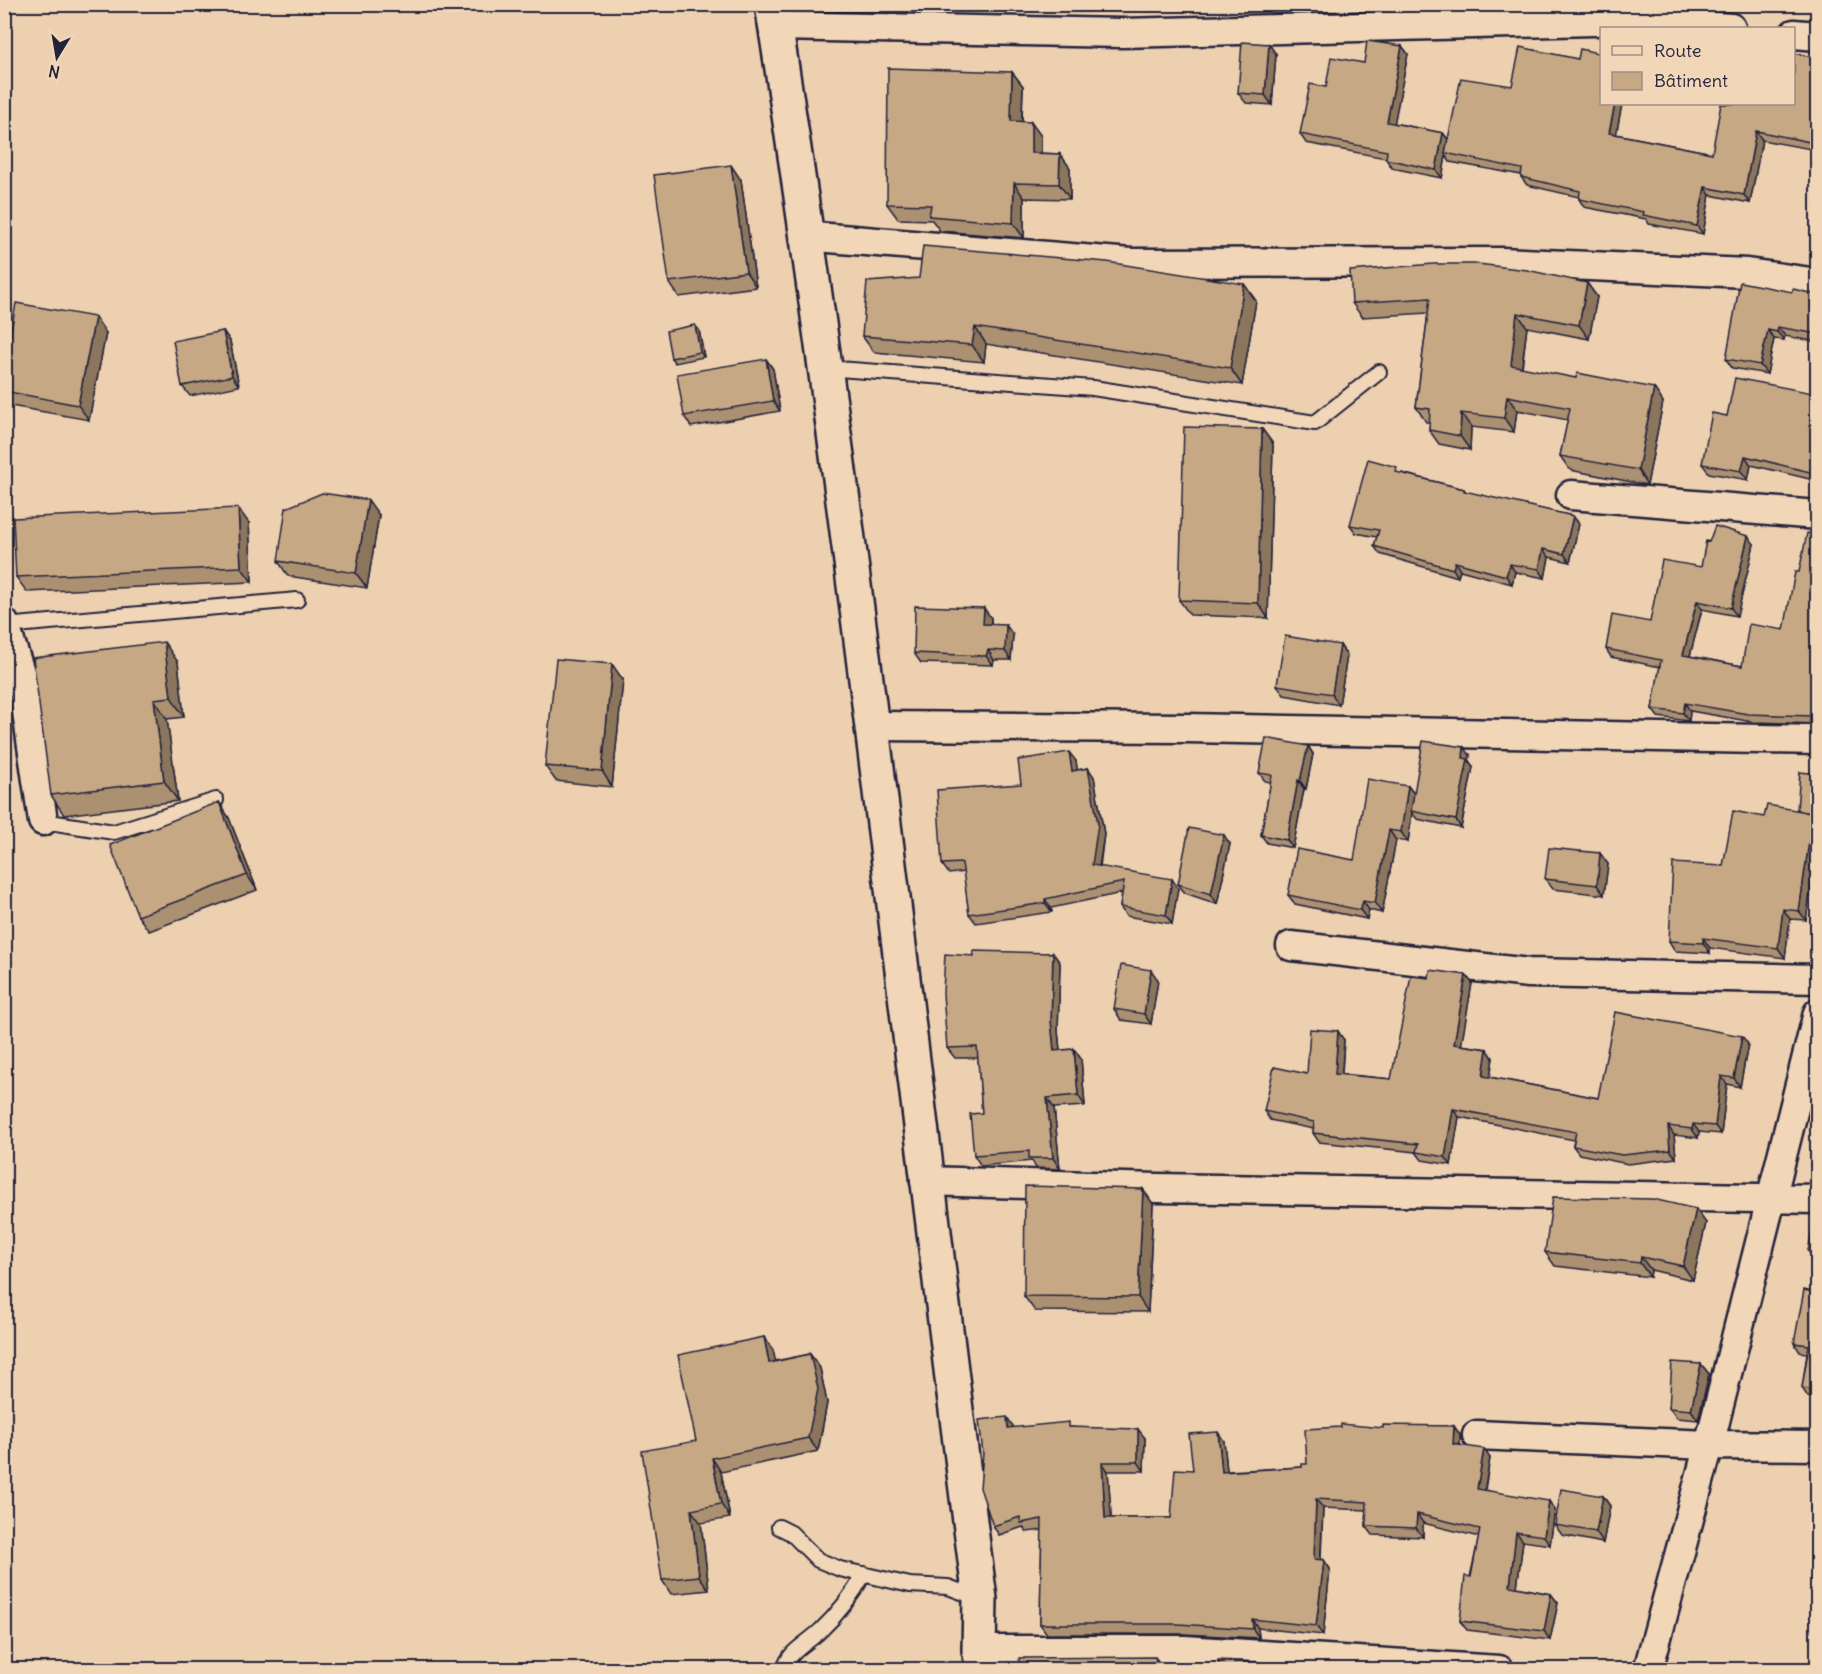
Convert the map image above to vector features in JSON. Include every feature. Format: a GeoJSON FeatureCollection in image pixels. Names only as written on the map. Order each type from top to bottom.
{"type":"FeatureCollection","features":[{"type":"Feature","properties":{"kind":"street"},"geometry":{"type":"LineString","coordinates":[[1499,1670],[1184,1650],[981,1660],[980,1599],[925,1180],[871,726],[825,368],[774,15],[1122,33],[1631,20],[1718,27]]}},
{"type":"Feature","properties":{"kind":"street"},"geometry":{"type":"LineString","coordinates":[[1795,34],[1818,36]]}},
{"type":"Feature","properties":{"kind":"street"},"geometry":{"type":"LineString","coordinates":[[805,236],[1131,263],[1502,262],[1747,273],[1818,283]]}},
{"type":"Feature","properties":{"kind":"street"},"geometry":{"type":"LineString","coordinates":[[1571,495],[1818,515]]}},
{"type":"Feature","properties":{"kind":"street"},"geometry":{"type":"LineString","coordinates":[[5,625],[22,678],[43,821]]}},
{"type":"Feature","properties":{"kind":"street"},"geometry":{"type":"LineString","coordinates":[[871,726],[1186,728],[1818,740]]}},
{"type":"Feature","properties":{"kind":"street"},"geometry":{"type":"LineString","coordinates":[[1291,946],[1529,973],[1818,979]]}},
{"type":"Feature","properties":{"kind":"street"},"geometry":{"type":"LineString","coordinates":[[1648,1670],[1709,1445],[1818,1013]]}},
{"type":"Feature","properties":{"kind":"street"},"geometry":{"type":"LineString","coordinates":[[925,1180],[1157,1188],[1818,1199]]}},
{"type":"Feature","properties":{"kind":"street"},"geometry":{"type":"LineString","coordinates":[[1477,1435],[1709,1445],[1818,1446]]}},
{"type":"Feature","properties":{"kind":"lane"},"geometry":{"type":"LineString","coordinates":[[825,368],[1093,388],[1315,423],[1379,372]]}},
{"type":"Feature","properties":{"kind":"lane"},"geometry":{"type":"LineString","coordinates":[[5,625],[297,600]]}},
{"type":"Feature","properties":{"kind":"lane"},"geometry":{"type":"LineString","coordinates":[[43,821],[114,832],[216,800]]}},
{"type":"Feature","properties":{"kind":"lane"},"geometry":{"type":"LineString","coordinates":[[779,1527],[791,1533],[818,1560],[840,1569],[910,1585],[948,1587],[980,1599]]}},
{"type":"Feature","properties":{"kind":"lane"},"geometry":{"type":"LineString","coordinates":[[784,1670],[786,1659],[822,1629],[854,1593],[864,1574]]}},
{"type":"Feature","properties":{"kind":"building"},"geometry":{"type":"Polygon","coordinates":[[[1367,41],[1402,46],[1387,122],[1443,133],[1436,170],[1386,159],[1387,151],[1300,134],[1310,84],[1326,87],[1331,57],[1364,63],[1367,41]]]}},
{"type":"Feature","properties":{"kind":"building"},"geometry":{"type":"Polygon","coordinates":[[[1242,42],[1269,44],[1265,95],[1238,93],[1242,42]]]}},
{"type":"Feature","properties":{"kind":"building"},"geometry":{"type":"Polygon","coordinates":[[[1520,47],[1578,59],[1580,49],[1600,54],[1600,105],[1615,105],[1609,133],[1712,153],[1721,105],[1795,105],[1795,53],[1818,58],[1813,100],[1818,103],[1810,142],[1756,131],[1744,195],[1705,187],[1697,226],[1643,215],[1644,212],[1579,199],[1580,191],[1521,177],[1522,169],[1445,153],[1461,78],[1512,86],[1520,47]]]}},
{"type":"Feature","properties":{"kind":"building"},"geometry":{"type":"Polygon","coordinates":[[[888,68],[1012,72],[1011,121],[1031,122],[1031,153],[1060,154],[1059,184],[1014,183],[1013,223],[929,216],[931,205],[887,204],[888,68]]]}},
{"type":"Feature","properties":{"kind":"building"},"geometry":{"type":"Polygon","coordinates":[[[731,165],[746,272],[669,282],[654,175],[731,165]]]}},
{"type":"Feature","properties":{"kind":"building"},"geometry":{"type":"Polygon","coordinates":[[[923,246],[1107,262],[1244,284],[1230,368],[975,327],[972,345],[862,336],[867,282],[919,278],[923,246]]]}},
{"type":"Feature","properties":{"kind":"building"},"geometry":{"type":"Polygon","coordinates":[[[1434,264],[1478,264],[1527,270],[1587,283],[1579,325],[1517,313],[1511,365],[1576,378],[1577,373],[1654,388],[1638,470],[1560,456],[1570,408],[1507,396],[1504,418],[1461,413],[1460,436],[1429,430],[1430,409],[1416,407],[1430,298],[1352,303],[1350,271],[1434,264]]]}},
{"type":"Feature","properties":{"kind":"building"},"geometry":{"type":"Polygon","coordinates":[[[1740,282],[1792,292],[1793,289],[1818,295],[1818,334],[1778,327],[1777,332],[1768,330],[1760,365],[1726,359],[1740,282]]]}},
{"type":"Feature","properties":{"kind":"building"},"geometry":{"type":"Polygon","coordinates":[[[16,303],[95,317],[78,405],[4,391],[4,347],[8,348],[16,303]]]}},
{"type":"Feature","properties":{"kind":"building"},"geometry":{"type":"Polygon","coordinates":[[[695,325],[700,352],[671,358],[666,331],[695,325]]]}},
{"type":"Feature","properties":{"kind":"building"},"geometry":{"type":"Polygon","coordinates":[[[223,331],[232,376],[182,386],[173,341],[223,331]]]}},
{"type":"Feature","properties":{"kind":"building"},"geometry":{"type":"Polygon","coordinates":[[[766,359],[773,401],[684,416],[677,374],[766,359]]]}},
{"type":"Feature","properties":{"kind":"building"},"geometry":{"type":"Polygon","coordinates":[[[1735,378],[1818,394],[1818,474],[1745,456],[1741,471],[1702,464],[1712,413],[1727,416],[1735,378]]]}},
{"type":"Feature","properties":{"kind":"building"},"geometry":{"type":"Polygon","coordinates":[[[1184,427],[1262,429],[1258,603],[1179,600],[1184,427]]]}},
{"type":"Feature","properties":{"kind":"building"},"geometry":{"type":"Polygon","coordinates":[[[1368,459],[1397,467],[1396,472],[1464,489],[1464,491],[1573,516],[1564,554],[1543,549],[1539,569],[1510,564],[1506,576],[1455,562],[1453,569],[1374,546],[1379,530],[1350,525],[1368,459]]]}},
{"type":"Feature","properties":{"kind":"building"},"geometry":{"type":"Polygon","coordinates":[[[322,493],[368,500],[356,573],[278,561],[286,508],[322,493]]]}},
{"type":"Feature","properties":{"kind":"building"},"geometry":{"type":"Polygon","coordinates":[[[238,508],[241,567],[16,577],[13,518],[238,508]]]}},
{"type":"Feature","properties":{"kind":"building"},"geometry":{"type":"Polygon","coordinates":[[[1715,526],[1748,536],[1731,608],[1697,601],[1683,655],[1742,666],[1749,624],[1784,630],[1795,572],[1799,572],[1807,533],[1818,535],[1818,718],[1748,714],[1685,703],[1683,713],[1652,709],[1661,660],[1606,649],[1612,615],[1650,622],[1662,560],[1701,567],[1706,541],[1709,542],[1715,526]]]}},
{"type":"Feature","properties":{"kind":"building"},"geometry":{"type":"Polygon","coordinates":[[[915,606],[984,608],[983,624],[1006,625],[1005,651],[988,650],[986,656],[914,653],[915,606]]]}},
{"type":"Feature","properties":{"kind":"building"},"geometry":{"type":"Polygon","coordinates":[[[1285,636],[1340,645],[1332,694],[1277,685],[1285,636]]]}},
{"type":"Feature","properties":{"kind":"building"},"geometry":{"type":"Polygon","coordinates":[[[164,642],[171,697],[154,699],[164,781],[51,795],[33,658],[164,642]]]}},
{"type":"Feature","properties":{"kind":"building"},"geometry":{"type":"Polygon","coordinates":[[[556,659],[612,664],[602,771],[545,766],[556,659]]]}},
{"type":"Feature","properties":{"kind":"building"},"geometry":{"type":"Polygon","coordinates":[[[1266,738],[1308,746],[1300,781],[1298,780],[1287,840],[1261,835],[1272,775],[1259,773],[1266,738]]]}},
{"type":"Feature","properties":{"kind":"building"},"geometry":{"type":"Polygon","coordinates":[[[1423,741],[1464,747],[1463,758],[1468,759],[1456,820],[1411,811],[1423,741]]]}},
{"type":"Feature","properties":{"kind":"building"},"geometry":{"type":"Polygon","coordinates":[[[1069,752],[1072,771],[1088,768],[1098,824],[1092,865],[1172,879],[1166,915],[1120,907],[1124,882],[1045,899],[1045,903],[969,914],[962,863],[942,864],[937,790],[1021,784],[1018,760],[1069,752]]]}},
{"type":"Feature","properties":{"kind":"building"},"geometry":{"type":"Polygon","coordinates":[[[1800,772],[1818,774],[1818,815],[1797,810],[1800,772]]]}},
{"type":"Feature","properties":{"kind":"building"},"geometry":{"type":"Polygon","coordinates":[[[1367,779],[1408,786],[1401,832],[1389,830],[1375,903],[1363,901],[1360,910],[1288,895],[1297,849],[1354,860],[1367,779]]]}},
{"type":"Feature","properties":{"kind":"building"},"geometry":{"type":"Polygon","coordinates":[[[219,802],[247,875],[138,916],[110,845],[219,802]]]}},
{"type":"Feature","properties":{"kind":"building"},"geometry":{"type":"Polygon","coordinates":[[[1767,805],[1813,813],[1799,911],[1783,909],[1778,948],[1703,938],[1703,943],[1669,941],[1673,863],[1723,866],[1733,811],[1764,817],[1767,805]]]}},
{"type":"Feature","properties":{"kind":"building"},"geometry":{"type":"Polygon","coordinates":[[[1189,828],[1224,835],[1211,894],[1178,884],[1189,828]]]}},
{"type":"Feature","properties":{"kind":"building"},"geometry":{"type":"Polygon","coordinates":[[[1549,848],[1600,853],[1597,885],[1545,879],[1549,848]]]}},
{"type":"Feature","properties":{"kind":"building"},"geometry":{"type":"Polygon","coordinates":[[[973,951],[1053,953],[1051,1021],[1054,1051],[1074,1049],[1078,1095],[1047,1098],[1053,1158],[1029,1158],[1029,1151],[974,1155],[970,1114],[982,1113],[977,1047],[947,1048],[943,993],[945,954],[974,956],[973,951]]]}},
{"type":"Feature","properties":{"kind":"building"},"geometry":{"type":"Polygon","coordinates":[[[1121,965],[1151,970],[1144,1014],[1114,1009],[1121,965]]]}},
{"type":"Feature","properties":{"kind":"building"},"geometry":{"type":"Polygon","coordinates":[[[1430,970],[1466,975],[1454,1044],[1487,1049],[1483,1076],[1598,1098],[1615,1012],[1742,1036],[1734,1078],[1721,1076],[1715,1126],[1693,1124],[1692,1129],[1668,1126],[1670,1150],[1622,1155],[1573,1146],[1576,1132],[1453,1109],[1445,1157],[1416,1152],[1418,1144],[1313,1133],[1314,1122],[1264,1111],[1274,1067],[1307,1074],[1310,1029],[1338,1031],[1335,1074],[1391,1079],[1411,976],[1429,978],[1430,970]]]}},
{"type":"Feature","properties":{"kind":"building"},"geometry":{"type":"Polygon","coordinates":[[[1025,1186],[1143,1189],[1138,1297],[1024,1296],[1025,1186]]]}},
{"type":"Feature","properties":{"kind":"building"},"geometry":{"type":"Polygon","coordinates":[[[1553,1197],[1653,1199],[1696,1209],[1683,1266],[1641,1257],[1640,1263],[1545,1252],[1553,1197]]]}},
{"type":"Feature","properties":{"kind":"building"},"geometry":{"type":"Polygon","coordinates":[[[1814,1224],[1818,1225],[1818,1253],[1808,1251],[1814,1224]]]}},
{"type":"Feature","properties":{"kind":"building"},"geometry":{"type":"Polygon","coordinates":[[[1804,1290],[1818,1293],[1818,1390],[1802,1388],[1809,1345],[1794,1343],[1804,1290]]]}},
{"type":"Feature","properties":{"kind":"building"},"geometry":{"type":"Polygon","coordinates":[[[764,1337],[769,1363],[810,1354],[818,1389],[808,1438],[712,1458],[721,1504],[691,1510],[699,1576],[662,1580],[642,1451],[696,1441],[678,1355],[764,1337]]]}},
{"type":"Feature","properties":{"kind":"building"},"geometry":{"type":"Polygon","coordinates":[[[1672,1362],[1701,1364],[1691,1410],[1669,1408],[1672,1362]]]}},
{"type":"Feature","properties":{"kind":"building"},"geometry":{"type":"Polygon","coordinates":[[[1007,1417],[1008,1428],[1069,1422],[1069,1427],[1138,1429],[1138,1462],[1102,1462],[1105,1518],[1171,1518],[1175,1469],[1193,1470],[1189,1434],[1218,1432],[1222,1472],[1302,1467],[1302,1464],[1307,1464],[1305,1429],[1341,1427],[1341,1424],[1383,1428],[1383,1425],[1454,1426],[1453,1444],[1484,1449],[1477,1489],[1549,1501],[1544,1536],[1516,1532],[1510,1586],[1551,1594],[1544,1631],[1460,1621],[1465,1576],[1471,1577],[1480,1529],[1417,1514],[1416,1528],[1366,1526],[1367,1502],[1316,1499],[1314,1559],[1324,1560],[1316,1626],[1252,1619],[1253,1629],[1178,1624],[1040,1624],[1042,1519],[1021,1523],[1020,1517],[993,1526],[980,1488],[983,1453],[979,1420],[1007,1417]]]}},
{"type":"Feature","properties":{"kind":"building"},"geometry":{"type":"Polygon","coordinates":[[[1561,1489],[1603,1496],[1596,1532],[1555,1525],[1561,1489]]]}},
{"type":"Feature","properties":{"kind":"building"},"geometry":{"type":"Polygon","coordinates":[[[1155,1657],[1158,1670],[1020,1670],[1019,1658],[1155,1657]]]}},
{"type":"Feature","properties":{"kind":"building"},"geometry":{"type":"Polygon","coordinates":[[[1218,1660],[1258,1662],[1259,1670],[1220,1670],[1218,1660]]]}}]}
